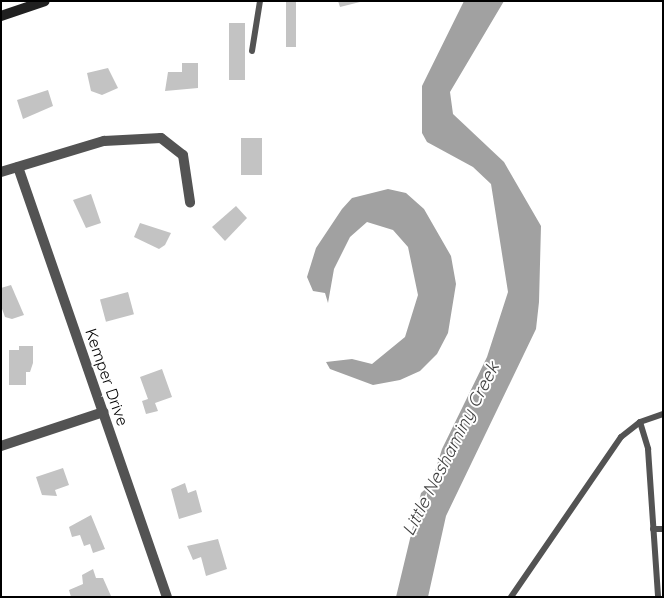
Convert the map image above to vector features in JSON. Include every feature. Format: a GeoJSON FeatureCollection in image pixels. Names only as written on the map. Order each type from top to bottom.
{"type":"FeatureCollection","features":[{"type":"Feature","properties":{"kind":"main road"},"geometry":{"type":"LineString","coordinates":[[1,16],[45,1]]}},
{"type":"Feature","properties":{"kind":"street"},"geometry":{"type":"LineString","coordinates":[[1,172],[104,141],[161,138],[183,155],[190,202]]}},
{"type":"Feature","properties":{"kind":"street","name":"Kemper Drive"},"geometry":{"type":"LineString","coordinates":[[18,167],[167,597]]}},
{"type":"Feature","properties":{"kind":"street"},"geometry":{"type":"LineString","coordinates":[[1,446],[103,412]]}},
{"type":"Feature","properties":{"kind":"lane"},"geometry":{"type":"LineString","coordinates":[[252,51],[260,1]]}},
{"type":"Feature","properties":{"kind":"lane"},"geometry":{"type":"LineString","coordinates":[[512,597],[621,437],[640,422],[663,414]]}},
{"type":"Feature","properties":{"kind":"lane"},"geometry":{"type":"LineString","coordinates":[[640,422],[648,449],[658,597]]}},
{"type":"Feature","properties":{"kind":"lane"},"geometry":{"type":"LineString","coordinates":[[653,529],[663,528]]}},
{"type":"Feature","properties":{"kind":"water","name":"Little Neshaminy Creek"},"geometry":{"type":"Polygon","coordinates":[[[464,1],[504,1],[450,92],[453,114],[504,162],[541,226],[539,302],[536,329],[446,516],[428,597],[396,597],[421,493],[431,484],[442,449],[487,357],[508,292],[491,184],[473,167],[427,142],[422,133],[422,86],[464,1]]]}},
{"type":"Feature","properties":{"kind":"water"},"geometry":{"type":"Polygon","coordinates":[[[388,189],[406,193],[424,209],[451,256],[456,284],[448,333],[437,354],[420,371],[400,380],[373,385],[330,369],[326,362],[352,359],[372,364],[405,337],[418,295],[408,247],[393,230],[367,222],[350,237],[334,269],[328,303],[325,293],[313,291],[307,277],[316,248],[342,209],[352,198],[388,189]]]}},
{"type":"Feature","properties":{"kind":"building"},"geometry":{"type":"Polygon","coordinates":[[[286,1],[296,1],[296,47],[286,47],[286,1]]]}},
{"type":"Feature","properties":{"kind":"building"},"geometry":{"type":"Polygon","coordinates":[[[338,1],[360,1],[360,2],[340,7],[338,1]]]}},
{"type":"Feature","properties":{"kind":"building"},"geometry":{"type":"Polygon","coordinates":[[[229,23],[245,23],[245,80],[229,80],[229,23]]]}},
{"type":"Feature","properties":{"kind":"building"},"geometry":{"type":"Polygon","coordinates":[[[182,63],[198,63],[198,88],[165,91],[168,72],[182,72],[182,63]]]}},
{"type":"Feature","properties":{"kind":"building"},"geometry":{"type":"Polygon","coordinates":[[[108,68],[118,88],[102,95],[91,91],[87,73],[108,68]]]}},
{"type":"Feature","properties":{"kind":"building"},"geometry":{"type":"Polygon","coordinates":[[[48,90],[53,106],[23,119],[17,100],[48,90]]]}},
{"type":"Feature","properties":{"kind":"building"},"geometry":{"type":"Polygon","coordinates":[[[241,138],[262,138],[262,175],[241,175],[241,138]]]}},
{"type":"Feature","properties":{"kind":"building"},"geometry":{"type":"Polygon","coordinates":[[[91,194],[101,223],[86,228],[73,200],[91,194]]]}},
{"type":"Feature","properties":{"kind":"building"},"geometry":{"type":"Polygon","coordinates":[[[236,206],[247,218],[225,241],[212,227],[236,206]]]}},
{"type":"Feature","properties":{"kind":"building"},"geometry":{"type":"Polygon","coordinates":[[[140,223],[171,233],[165,245],[159,249],[134,237],[140,223]]]}},
{"type":"Feature","properties":{"kind":"building"},"geometry":{"type":"Polygon","coordinates":[[[11,285],[24,315],[12,319],[5,317],[1,306],[1,288],[11,285]]]}},
{"type":"Feature","properties":{"kind":"building"},"geometry":{"type":"Polygon","coordinates":[[[128,292],[134,314],[106,322],[100,300],[128,292]]]}},
{"type":"Feature","properties":{"kind":"building"},"geometry":{"type":"Polygon","coordinates":[[[19,346],[33,346],[33,363],[30,372],[26,372],[26,385],[9,385],[9,350],[19,350],[19,346]]]}},
{"type":"Feature","properties":{"kind":"building"},"geometry":{"type":"Polygon","coordinates":[[[162,369],[172,397],[155,403],[158,411],[146,414],[142,401],[148,399],[140,377],[162,369]]]}},
{"type":"Feature","properties":{"kind":"building"},"geometry":{"type":"Polygon","coordinates":[[[63,468],[69,485],[55,490],[57,496],[42,495],[36,477],[63,468]]]}},
{"type":"Feature","properties":{"kind":"building"},"geometry":{"type":"Polygon","coordinates":[[[185,483],[188,493],[196,490],[202,512],[179,519],[171,489],[185,483]]]}},
{"type":"Feature","properties":{"kind":"building"},"geometry":{"type":"Polygon","coordinates":[[[91,515],[105,549],[93,553],[90,544],[84,546],[80,535],[72,537],[69,527],[91,515]]]}},
{"type":"Feature","properties":{"kind":"building"},"geometry":{"type":"Polygon","coordinates":[[[218,539],[227,569],[206,576],[201,557],[193,560],[187,546],[218,539]]]}},
{"type":"Feature","properties":{"kind":"building"},"geometry":{"type":"Polygon","coordinates":[[[93,569],[96,578],[103,578],[111,596],[71,597],[69,590],[83,584],[82,575],[93,569]]]}}]}
